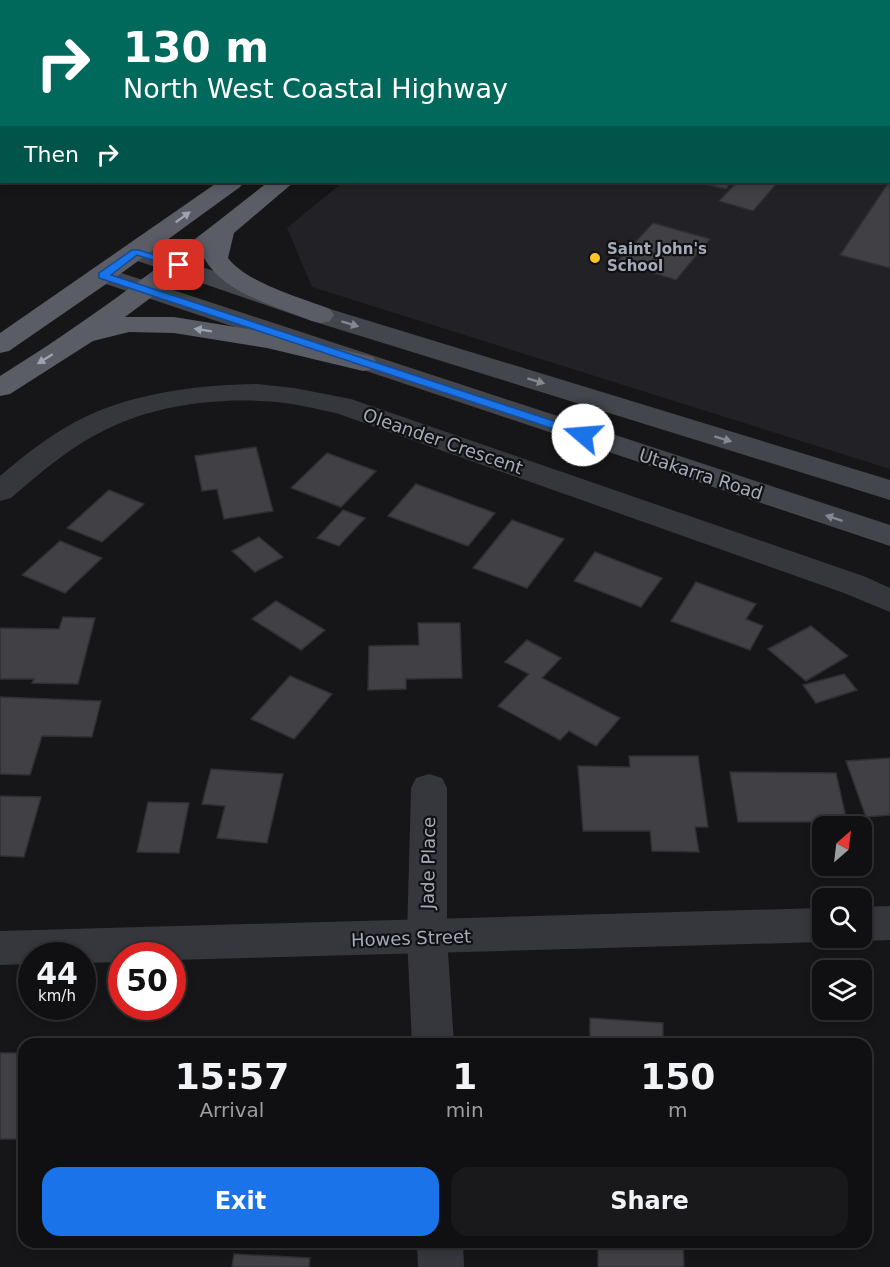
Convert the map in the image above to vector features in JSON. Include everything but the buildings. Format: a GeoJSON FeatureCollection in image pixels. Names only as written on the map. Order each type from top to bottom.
{"type":"FeatureCollection","features":[{"type":"Feature","properties":{"kind":"highway"},"geometry":{"type":"LineString","coordinates":[[0,345],[103,275],[231,183]]}},
{"type":"Feature","properties":{"kind":"highway"},"geometry":{"type":"LineString","coordinates":[[0,388],[81,337],[179,265],[281,183]]}},
{"type":"Feature","properties":{"kind":"highway"},"geometry":{"type":"LineString","coordinates":[[222,231],[216,252],[219,266],[238,280],[321,315]]}},
{"type":"Feature","properties":{"kind":"highway"},"geometry":{"type":"LineString","coordinates":[[81,337],[128,324],[174,325],[267,340],[363,363]]}},
{"type":"Feature","properties":{"kind":"main road"},"geometry":{"type":"LineString","coordinates":[[135,252],[179,265],[321,315],[890,490]]}},
{"type":"Feature","properties":{"kind":"main road","name":"Utakarra Road"},"geometry":{"type":"LineString","coordinates":[[103,275],[890,536]]}},
{"type":"Feature","properties":{"kind":"street","name":"Oleander Crescent"},"geometry":{"type":"LineString","coordinates":[[0,490],[48,451],[99,422],[152,405],[211,395],[276,394],[341,405],[855,585],[890,601]]}},
{"type":"Feature","properties":{"kind":"street","name":"Jade Place"},"geometry":{"type":"LineString","coordinates":[[429,788],[427,937],[433,1038]]}},
{"type":"Feature","properties":{"kind":"street"},"geometry":{"type":"LineString","coordinates":[[872,924],[890,923]]}},
{"type":"Feature","properties":{"kind":"street","name":"Howes Street"},"geometry":{"type":"LineString","coordinates":[[0,948],[812,925]]}},
{"type":"Feature","properties":{"kind":"street"},"geometry":{"type":"LineString","coordinates":[[441,1248],[441,1267]]}},
{"type":"Feature","properties":{"kind":"shaded area","name":"Saint John's School"},"geometry":{"type":"Polygon","coordinates":[[[342,183],[890,183],[890,469],[312,287],[287,228],[342,183]]]}},
{"type":"Feature","properties":{"kind":"place","name":"Saint John's School"},"geometry":{"type":"Point","coordinates":[595,258]}},
{"type":"Feature","properties":{"kind":"route"},"geometry":{"type":"LineString","coordinates":[[179,265],[135,252],[103,275],[583,435]]}}]}
